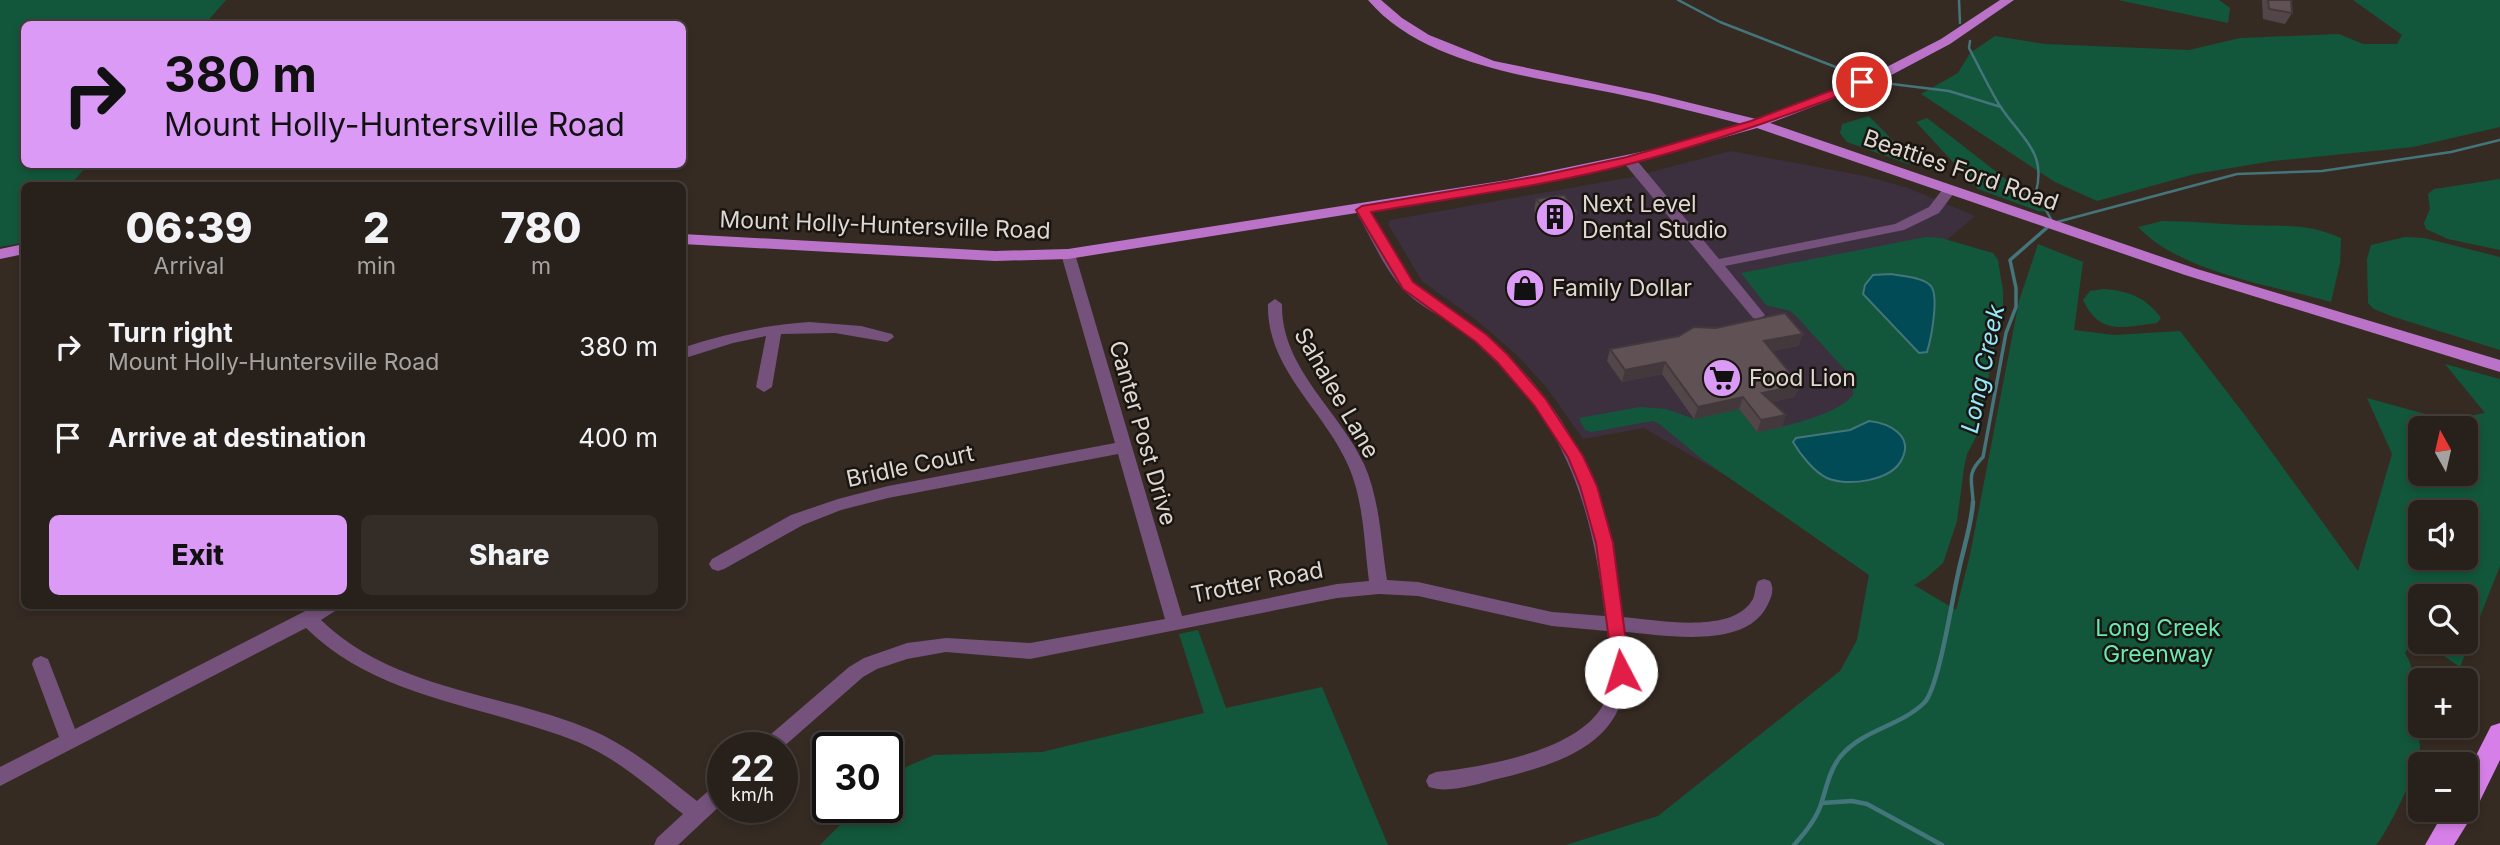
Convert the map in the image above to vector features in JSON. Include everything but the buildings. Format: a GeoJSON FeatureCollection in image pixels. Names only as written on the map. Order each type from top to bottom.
{"type":"FeatureCollection","features":[{"type":"Feature","properties":{"kind":"highway"},"geometry":{"type":"LineString","coordinates":[[2478,778],[2500,734]]}},
{"type":"Feature","properties":{"kind":"highway"},"geometry":{"type":"LineString","coordinates":[[2438,845],[2452,822]]}},
{"type":"Feature","properties":{"kind":"main road","name":"Beatties Ford Road"},"geometry":{"type":"LineString","coordinates":[[1374,0],[1398,21],[1425,38],[1490,64],[1654,98],[1756,123],[2202,276],[2500,366]]}},
{"type":"Feature","properties":{"kind":"main road","name":"Mount Holly-Huntersville Road"},"geometry":{"type":"LineString","coordinates":[[686,239],[968,255],[1068,254],[1362,210],[1539,180],[1629,160],[1756,123],[1843,91],[1907,62],[1973,25],[2008,0]]}},
{"type":"Feature","properties":{"kind":"main road"},"geometry":{"type":"LineString","coordinates":[[0,254],[21,250]]}},
{"type":"Feature","properties":{"kind":"street"},"geometry":{"type":"LineString","coordinates":[[1629,160],[1758,315]]}},
{"type":"Feature","properties":{"kind":"street"},"geometry":{"type":"LineString","coordinates":[[1716,264],[1899,227],[1934,211],[1950,189]]}},
{"type":"Feature","properties":{"kind":"street"},"geometry":{"type":"LineString","coordinates":[[1362,210],[1408,285],[1482,339],[1523,381],[1559,428],[1575,456],[1597,513],[1611,578],[1620,662],[1619,689],[1612,707],[1595,730],[1560,750],[1528,761],[1468,777],[1436,781]]}},
{"type":"Feature","properties":{"kind":"street","name":"Canter Post Drive"},"geometry":{"type":"LineString","coordinates":[[1068,254],[1175,624]]}},
{"type":"Feature","properties":{"kind":"street","name":"Sahalee Lane"},"geometry":{"type":"LineString","coordinates":[[1275,304],[1272,317],[1285,351],[1356,465],[1371,513],[1379,587]]}},
{"type":"Feature","properties":{"kind":"street"},"geometry":{"type":"LineString","coordinates":[[686,353],[722,340],[775,330],[830,327],[855,329],[887,337]]}},
{"type":"Feature","properties":{"kind":"street"},"geometry":{"type":"LineString","coordinates":[[764,387],[775,330]]}},
{"type":"Feature","properties":{"kind":"street","name":"Bridle Court"},"geometry":{"type":"LineString","coordinates":[[718,564],[797,520],[838,505],[888,492],[1123,447]]}},
{"type":"Feature","properties":{"kind":"street","name":"Trotter Road"},"geometry":{"type":"LineString","coordinates":[[786,732],[838,685],[864,668],[888,656],[926,647],[946,645],[1030,651],[1290,599],[1379,587],[1418,589],[1552,619],[1695,630],[1728,626],[1753,613],[1761,602],[1765,586]]}},
{"type":"Feature","properties":{"kind":"street"},"geometry":{"type":"LineString","coordinates":[[0,777],[324,609]]}},
{"type":"Feature","properties":{"kind":"street"},"geometry":{"type":"LineString","coordinates":[[308,619],[344,651],[387,673],[545,720],[589,737],[638,767],[696,813]]}},
{"type":"Feature","properties":{"kind":"street"},"geometry":{"type":"LineString","coordinates":[[41,664],[70,742]]}},
{"type":"Feature","properties":{"kind":"street"},"geometry":{"type":"LineString","coordinates":[[664,845],[707,804]]}},
{"type":"Feature","properties":{"kind":"shaded area"},"geometry":{"type":"Polygon","coordinates":[[[1731,151],[1865,176],[1908,188],[1975,216],[1948,239],[1947,257],[1877,564],[1644,428],[1583,439],[1547,388],[1519,357],[1479,322],[1422,281],[1388,224],[1390,220],[1632,177],[1731,151]]]}},
{"type":"Feature","properties":{"kind":"green space"},"geometry":{"type":"Polygon","coordinates":[[[0,0],[226,0],[208,21],[21,21],[21,168],[85,168],[73,182],[21,182],[21,243],[0,247],[0,0]]]}},
{"type":"Feature","properties":{"kind":"green space"},"geometry":{"type":"Polygon","coordinates":[[[2118,0],[2219,0],[2230,8],[2228,23],[2118,0]]]}},
{"type":"Feature","properties":{"kind":"green space"},"geometry":{"type":"Polygon","coordinates":[[[2353,0],[2500,0],[2500,127],[2413,147],[2273,161],[2195,174],[2097,201],[2055,182],[1921,94],[1958,73],[1970,53],[1995,36],[2045,44],[2189,50],[2240,38],[2339,34],[2363,44],[2397,44],[2402,35],[2353,0]]]}},
{"type":"Feature","properties":{"kind":"green space"},"geometry":{"type":"Polygon","coordinates":[[[1869,116],[1914,162],[1908,164],[1847,142],[1840,133],[1842,124],[1869,116]]]}},
{"type":"Feature","properties":{"kind":"green space"},"geometry":{"type":"Polygon","coordinates":[[[1927,118],[2048,212],[2038,211],[1978,189],[1916,122],[1927,118]]]}},
{"type":"Feature","properties":{"kind":"green space"},"geometry":{"type":"Polygon","coordinates":[[[2500,179],[2500,250],[2448,239],[2426,229],[2424,223],[2430,209],[2428,194],[2434,189],[2500,179]]]}},
{"type":"Feature","properties":{"kind":"green space"},"geometry":{"type":"Polygon","coordinates":[[[2162,221],[2293,226],[2341,238],[2340,263],[2331,302],[2255,283],[2203,266],[2156,243],[2138,227],[2162,221]]]}},
{"type":"Feature","properties":{"kind":"green space","name":"Long Creek Greenway"},"geometry":{"type":"Polygon","coordinates":[[[1926,237],[1941,238],[1993,253],[1998,260],[2003,291],[2003,317],[1977,435],[1967,454],[1957,521],[1943,563],[1914,585],[1956,610],[1970,555],[2019,301],[2038,244],[2083,262],[2074,330],[2114,335],[2180,331],[2358,571],[2392,454],[2367,398],[2432,416],[2408,416],[2408,486],[2478,486],[2478,416],[2469,416],[2485,413],[2445,364],[2500,379],[2500,566],[2478,622],[2478,584],[2408,584],[2408,648],[2405,653],[2411,668],[2408,668],[2408,738],[2418,738],[2419,752],[2408,752],[2408,784],[2376,845],[1566,845],[1658,816],[1840,671],[1857,640],[1869,575],[1702,459],[1658,423],[1652,421],[1592,432],[1585,430],[1579,418],[1640,407],[1666,409],[1694,419],[1739,409],[1757,432],[1809,419],[1846,402],[1853,395],[1853,382],[1847,372],[1790,311],[1766,305],[1741,273],[1926,237]]]}},
{"type":"Feature","properties":{"kind":"green space"},"geometry":{"type":"Polygon","coordinates":[[[2405,237],[2424,238],[2500,257],[2500,350],[2391,316],[2374,309],[2368,303],[2367,259],[2371,245],[2405,237]]]}},
{"type":"Feature","properties":{"kind":"green space"},"geometry":{"type":"Polygon","coordinates":[[[2104,289],[2136,296],[2161,318],[2157,323],[2133,326],[2105,324],[2097,319],[2083,300],[2090,291],[2104,289]]]}},
{"type":"Feature","properties":{"kind":"green space"},"geometry":{"type":"Polygon","coordinates":[[[1198,630],[1226,708],[1322,687],[1388,845],[820,845],[842,823],[903,823],[903,768],[934,755],[1042,752],[1204,713],[1179,634],[1198,630]]]}},
{"type":"Feature","properties":{"kind":"green space","name":"Long Creek Greenway"},"geometry":{"type":"Polygon","coordinates":[[[2441,654],[2465,654],[2460,667],[2441,654]]]}},
{"type":"Feature","properties":{"kind":"water"},"geometry":{"type":"Polygon","coordinates":[[[1891,274],[1922,280],[1933,290],[1934,317],[1927,352],[1919,353],[1863,294],[1865,285],[1873,275],[1891,274]]]}},
{"type":"Feature","properties":{"kind":"water"},"geometry":{"type":"Polygon","coordinates":[[[1869,421],[1891,428],[1905,443],[1905,451],[1897,467],[1879,477],[1857,482],[1827,478],[1817,472],[1793,442],[1796,438],[1850,430],[1869,421]]]}},
{"type":"Feature","properties":{"kind":"waterway"},"geometry":{"type":"LineString","coordinates":[[1678,0],[1720,22],[1851,73]]}},
{"type":"Feature","properties":{"kind":"waterway"},"geometry":{"type":"LineString","coordinates":[[1959,0],[1960,23]]}},
{"type":"Feature","properties":{"kind":"waterway"},"geometry":{"type":"LineString","coordinates":[[1970,41],[1969,48],[1996,99],[2035,155],[2038,166],[2036,192],[2052,221]]}},
{"type":"Feature","properties":{"kind":"waterway"},"geometry":{"type":"LineString","coordinates":[[1892,84],[1949,91],[2001,107]]}},
{"type":"Feature","properties":{"kind":"waterway","name":"Long Creek"},"geometry":{"type":"LineString","coordinates":[[2057,222],[2237,174],[2322,171],[2451,152],[2500,140]]}},
{"type":"Feature","properties":{"kind":"waterway","name":"Long Creek"},"geometry":{"type":"LineString","coordinates":[[1973,503],[1972,474],[1983,457],[2006,333],[2016,307],[2016,288],[2010,260],[2050,225]]}},
{"type":"Feature","properties":{"kind":"waterway","name":"Long Creek"},"geometry":{"type":"LineString","coordinates":[[1794,845],[1817,813],[1831,772],[1840,757],[1859,740],[1904,718],[1924,703],[1930,694],[1944,642],[1973,503]]}},
{"type":"Feature","properties":{"kind":"waterway"},"geometry":{"type":"LineString","coordinates":[[1822,803],[1852,801],[1867,804],[1942,845]]}},
{"type":"Feature","properties":{"kind":"place","name":"Next Level Dental Studio"},"geometry":{"type":"Point","coordinates":[1555,217]}},
{"type":"Feature","properties":{"kind":"place","name":"Family Dollar"},"geometry":{"type":"Point","coordinates":[1525,288]}},
{"type":"Feature","properties":{"kind":"place","name":"Food Lion"},"geometry":{"type":"Point","coordinates":[1722,378]}},
{"type":"Feature","properties":{"kind":"route"},"geometry":{"type":"LineString","coordinates":[[1621,672],[1605,543],[1588,486],[1575,456],[1540,402],[1503,359],[1482,339],[1416,294],[1408,285],[1362,210],[1539,180],[1629,160],[1728,133],[1862,82]]}}]}
